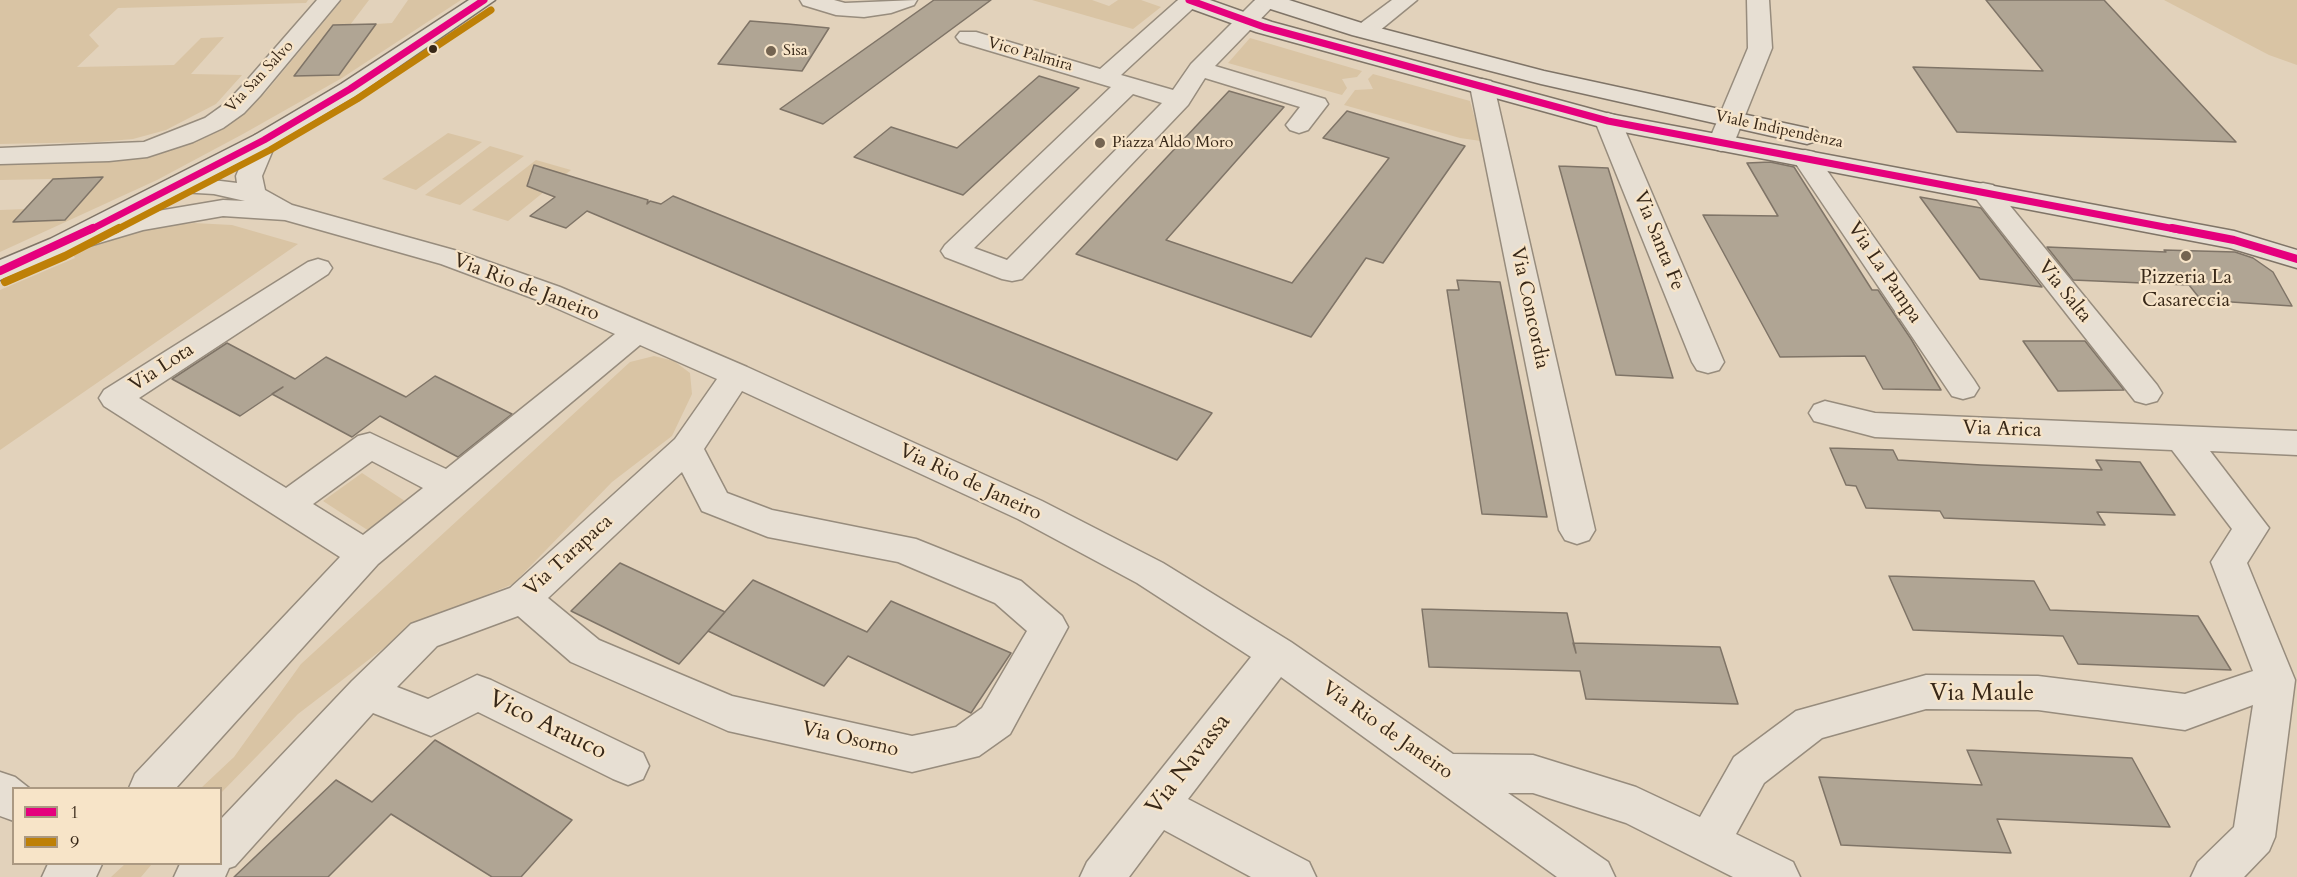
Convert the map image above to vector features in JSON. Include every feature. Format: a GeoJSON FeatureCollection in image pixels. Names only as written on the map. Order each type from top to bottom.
{"type":"FeatureCollection","features":[{"type":"Feature","properties":{"kind":"street","name":"Via San Salvo"},"geometry":{"type":"LineString","coordinates":[[0,156],[109,153],[147,149],[184,137],[214,123],[235,108],[251,91],[329,0]]}},
{"type":"Feature","properties":{"kind":"street"},"geometry":{"type":"LineString","coordinates":[[0,271],[60,245],[264,140],[350,89],[484,0]]}},
{"type":"Feature","properties":{"kind":"street"},"geometry":{"type":"LineString","coordinates":[[811,0],[844,10],[864,10],[883,8],[906,0]]}},
{"type":"Feature","properties":{"kind":"street"},"geometry":{"type":"LineString","coordinates":[[1190,0],[1108,78],[955,252],[1012,272],[1179,100],[1199,69],[1267,0]]}},
{"type":"Feature","properties":{"kind":"street","name":"Viale Indipendenza"},"geometry":{"type":"LineString","coordinates":[[1190,0],[1247,21],[1608,121],[1725,132],[2230,218],[2297,236]]}},
{"type":"Feature","properties":{"kind":"street","name":"Viale Indipendenza"},"geometry":{"type":"LineString","coordinates":[[1267,0],[1365,31],[1541,77],[1805,158],[2234,240],[2297,259]]}},
{"type":"Feature","properties":{"kind":"street"},"geometry":{"type":"LineString","coordinates":[[1365,31],[1406,0]]}},
{"type":"Feature","properties":{"kind":"street"},"geometry":{"type":"LineString","coordinates":[[1725,132],[1760,48],[1758,0]]}},
{"type":"Feature","properties":{"kind":"street","name":"Vico Palmira"},"geometry":{"type":"LineString","coordinates":[[968,37],[1179,100]]}},
{"type":"Feature","properties":{"kind":"street"},"geometry":{"type":"LineString","coordinates":[[1199,69],[1316,104],[1299,125]]}},
{"type":"Feature","properties":{"kind":"street","name":"Via Concordia"},"geometry":{"type":"LineString","coordinates":[[1482,86],[1577,530]]}},
{"type":"Feature","properties":{"kind":"street","name":"Via Santa Fe"},"geometry":{"type":"LineString","coordinates":[[1608,121],[1708,362]]}},
{"type":"Feature","properties":{"kind":"street"},"geometry":{"type":"LineString","coordinates":[[252,194],[249,177],[264,140]]}},
{"type":"Feature","properties":{"kind":"street","name":"Via La Pampa"},"geometry":{"type":"LineString","coordinates":[[1805,158],[1963,388]]}},
{"type":"Feature","properties":{"kind":"street"},"geometry":{"type":"LineString","coordinates":[[180,184],[214,186],[252,194],[286,212]]}},
{"type":"Feature","properties":{"kind":"street"},"geometry":{"type":"LineString","coordinates":[[180,184],[194,201],[223,208],[286,212]]}},
{"type":"Feature","properties":{"kind":"street","name":"Via Salta"},"geometry":{"type":"LineString","coordinates":[[1983,191],[2146,393]]}},
{"type":"Feature","properties":{"kind":"street"},"geometry":{"type":"LineString","coordinates":[[60,245],[140,222],[223,208]]}},
{"type":"Feature","properties":{"kind":"street","name":"Via Rio de Janeiro"},"geometry":{"type":"LineString","coordinates":[[286,212],[451,258],[550,294],[736,375],[1019,505],[1150,573],[1276,653],[1593,877]]}},
{"type":"Feature","properties":{"kind":"street","name":"Via Lota"},"geometry":{"type":"LineString","coordinates":[[318,268],[115,399],[365,554]]}},
{"type":"Feature","properties":{"kind":"street"},"geometry":{"type":"LineString","coordinates":[[152,787],[365,554],[637,332]]}},
{"type":"Feature","properties":{"kind":"street","name":"Via Tarapaca"},"geometry":{"type":"LineString","coordinates":[[222,849],[366,693],[424,635],[523,599],[687,448],[736,375]]}},
{"type":"Feature","properties":{"kind":"street","name":"Via Arica"},"geometry":{"type":"LineString","coordinates":[[1825,413],[1875,425],[2297,443]]}},
{"type":"Feature","properties":{"kind":"street"},"geometry":{"type":"LineString","coordinates":[[2181,438],[2251,528],[2229,562],[2276,680],[2254,837],[2213,877]]}},
{"type":"Feature","properties":{"kind":"street"},"geometry":{"type":"LineString","coordinates":[[287,505],[370,445],[449,486]]}},
{"type":"Feature","properties":{"kind":"street","name":"Via Osorno"},"geometry":{"type":"LineString","coordinates":[[523,599],[585,651],[728,712],[912,754],[965,743],[996,720],[1049,627],[1008,592],[903,549],[768,524],[714,502],[687,448]]}},
{"type":"Feature","properties":{"kind":"street","name":"Via Navassa"},"geometry":{"type":"LineString","coordinates":[[1102,877],[1276,653]]}},
{"type":"Feature","properties":{"kind":"street","name":"Via Maule"},"geometry":{"type":"LineString","coordinates":[[1709,842],[1749,770],[1810,724],[1926,692],[2038,693],[2185,712],[2276,680]]}},
{"type":"Feature","properties":{"kind":"street","name":"Vico Arauco"},"geometry":{"type":"LineString","coordinates":[[366,693],[431,718],[477,693],[628,766]]}},
{"type":"Feature","properties":{"kind":"street"},"geometry":{"type":"LineString","coordinates":[[1446,773],[1533,774],[1636,807],[1778,877]]}},
{"type":"Feature","properties":{"kind":"street"},"geometry":{"type":"LineString","coordinates":[[0,791],[12,800]]}},
{"type":"Feature","properties":{"kind":"street"},"geometry":{"type":"LineString","coordinates":[[1158,805],[1294,877]]}},
{"type":"Feature","properties":{"kind":"street"},"geometry":{"type":"LineString","coordinates":[[64,877],[79,865]]}},
{"type":"Feature","properties":{"kind":"street"},"geometry":{"type":"LineString","coordinates":[[196,877],[208,865]]}},
{"type":"Feature","properties":{"kind":"shaded area"},"geometry":{"type":"Polygon","coordinates":[[[0,0],[308,0],[306,3],[118,8],[89,35],[99,46],[77,67],[174,65],[201,38],[224,37],[191,74],[242,75],[216,104],[166,130],[133,139],[98,142],[0,144],[0,0]]]}},
{"type":"Feature","properties":{"kind":"shaded area"},"geometry":{"type":"Polygon","coordinates":[[[342,0],[369,0],[350,25],[333,25],[294,76],[339,75],[376,24],[392,23],[408,0],[461,0],[342,78],[243,134],[157,180],[0,252],[0,210],[25,209],[14,222],[65,220],[103,178],[0,180],[0,165],[121,161],[146,156],[230,122],[265,93],[342,0]]]}},
{"type":"Feature","properties":{"kind":"shaded area"},"geometry":{"type":"Polygon","coordinates":[[[1032,0],[1092,0],[1109,6],[1118,0],[1141,0],[1161,7],[1133,29],[1032,0]]]}},
{"type":"Feature","properties":{"kind":"shaded area"},"geometry":{"type":"Polygon","coordinates":[[[2164,0],[2297,0],[2297,65],[2269,55],[2164,0]]]}},
{"type":"Feature","properties":{"kind":"shaded area"},"geometry":{"type":"Polygon","coordinates":[[[1250,38],[1362,71],[1357,77],[1342,79],[1347,88],[1342,95],[1228,63],[1250,38]]]}},
{"type":"Feature","properties":{"kind":"shaded area"},"geometry":{"type":"Polygon","coordinates":[[[1373,74],[1470,101],[1481,141],[1460,138],[1344,105],[1355,90],[1373,89],[1368,79],[1373,74]]]}},
{"type":"Feature","properties":{"kind":"shaded area"},"geometry":{"type":"Polygon","coordinates":[[[448,133],[482,142],[416,190],[382,179],[448,133]]]}},
{"type":"Feature","properties":{"kind":"shaded area"},"geometry":{"type":"Polygon","coordinates":[[[490,146],[524,156],[460,205],[425,195],[490,146]]]}},
{"type":"Feature","properties":{"kind":"shaded area"},"geometry":{"type":"Polygon","coordinates":[[[536,160],[571,170],[508,221],[472,210],[536,160]]]}},
{"type":"Feature","properties":{"kind":"shaded area"},"geometry":{"type":"Polygon","coordinates":[[[194,223],[232,225],[298,244],[0,450],[0,290],[75,258],[72,253],[114,238],[157,226],[194,223]]]}},
{"type":"Feature","properties":{"kind":"shaded area"},"geometry":{"type":"Polygon","coordinates":[[[654,356],[674,361],[690,373],[692,394],[672,436],[612,482],[513,584],[414,625],[298,714],[222,792],[222,787],[202,787],[234,757],[301,664],[630,362],[654,356]]]}},
{"type":"Feature","properties":{"kind":"shaded area"},"geometry":{"type":"Polygon","coordinates":[[[362,473],[408,503],[369,531],[323,501],[362,473]]]}},
{"type":"Feature","properties":{"kind":"shaded area"},"geometry":{"type":"Polygon","coordinates":[[[124,865],[151,865],[141,877],[111,877],[124,865]]]}},
{"type":"Feature","properties":{"kind":"building"},"geometry":{"type":"Polygon","coordinates":[[[934,0],[991,0],[823,124],[780,109],[934,0]]]}},
{"type":"Feature","properties":{"kind":"building"},"geometry":{"type":"Polygon","coordinates":[[[1986,0],[2104,0],[2236,142],[1957,132],[1913,67],[2043,71],[1986,0]]]}},
{"type":"Feature","properties":{"kind":"building","name":"Sisa"},"geometry":{"type":"Polygon","coordinates":[[[750,21],[829,28],[802,71],[718,64],[750,21]]]}},
{"type":"Feature","properties":{"kind":"building"},"geometry":{"type":"Polygon","coordinates":[[[376,24],[339,75],[294,76],[333,25],[376,24]]]}},
{"type":"Feature","properties":{"kind":"building"},"geometry":{"type":"Polygon","coordinates":[[[1039,76],[1079,88],[963,195],[854,157],[891,127],[957,148],[1039,76]]]}},
{"type":"Feature","properties":{"kind":"building"},"geometry":{"type":"Polygon","coordinates":[[[1229,91],[1284,107],[1166,240],[1292,283],[1389,158],[1323,138],[1347,111],[1465,146],[1383,263],[1366,258],[1311,337],[1076,254],[1229,91]]]}},
{"type":"Feature","properties":{"kind":"building"},"geometry":{"type":"Polygon","coordinates":[[[1770,162],[1794,167],[1872,290],[1878,290],[1911,339],[1941,390],[1883,389],[1865,356],[1780,357],[1703,215],[1778,216],[1747,163],[1770,162]]]}},
{"type":"Feature","properties":{"kind":"building"},"geometry":{"type":"Polygon","coordinates":[[[534,165],[648,200],[647,204],[650,201],[661,204],[673,196],[1212,413],[1177,460],[587,211],[566,228],[530,216],[555,197],[527,186],[534,165]]]}},
{"type":"Feature","properties":{"kind":"building"},"geometry":{"type":"Polygon","coordinates":[[[1559,166],[1608,168],[1673,378],[1616,375],[1559,166]]]}},
{"type":"Feature","properties":{"kind":"building"},"geometry":{"type":"Polygon","coordinates":[[[103,177],[65,220],[13,222],[53,179],[103,177]]]}},
{"type":"Feature","properties":{"kind":"building"},"geometry":{"type":"Polygon","coordinates":[[[1920,197],[1981,208],[2042,287],[1980,279],[1920,197]]]}},
{"type":"Feature","properties":{"kind":"building"},"geometry":{"type":"Polygon","coordinates":[[[2047,247],[2166,252],[2164,250],[2235,252],[2253,258],[2273,272],[2292,306],[2201,300],[2189,285],[2073,280],[2047,247]]]}},
{"type":"Feature","properties":{"kind":"building"},"geometry":{"type":"Polygon","coordinates":[[[1457,280],[1500,282],[1547,517],[1482,514],[1447,290],[1459,290],[1457,280]]]}},
{"type":"Feature","properties":{"kind":"building"},"geometry":{"type":"Polygon","coordinates":[[[2023,341],[2085,341],[2124,390],[2058,391],[2023,341]]]}},
{"type":"Feature","properties":{"kind":"building"},"geometry":{"type":"Polygon","coordinates":[[[227,343],[295,379],[326,357],[406,397],[435,376],[512,414],[458,457],[380,416],[352,437],[272,394],[240,416],[172,379],[227,343]]]}},
{"type":"Feature","properties":{"kind":"building"},"geometry":{"type":"Polygon","coordinates":[[[1830,448],[1893,450],[1898,460],[1981,465],[2102,470],[2096,460],[2140,462],[2175,515],[2097,512],[2105,525],[1944,518],[1940,511],[1866,508],[1856,486],[1846,485],[1830,448]]]}},
{"type":"Feature","properties":{"kind":"building"},"geometry":{"type":"Polygon","coordinates":[[[620,563],[725,612],[679,664],[571,611],[620,563]]]}},
{"type":"Feature","properties":{"kind":"building"},"geometry":{"type":"Polygon","coordinates":[[[1889,576],[2034,581],[2050,610],[2198,616],[2231,670],[2078,664],[2063,636],[1913,630],[1889,576]]]}},
{"type":"Feature","properties":{"kind":"building"},"geometry":{"type":"Polygon","coordinates":[[[753,580],[867,632],[891,601],[1011,653],[971,713],[848,656],[824,686],[708,631],[753,580]]]}},
{"type":"Feature","properties":{"kind":"building"},"geometry":{"type":"Polygon","coordinates":[[[1422,609],[1567,613],[1574,643],[1720,647],[1738,704],[1586,699],[1580,671],[1429,667],[1422,609]]]}},
{"type":"Feature","properties":{"kind":"building"},"geometry":{"type":"Polygon","coordinates":[[[435,740],[572,820],[521,877],[492,877],[391,814],[328,877],[234,877],[336,780],[372,802],[435,740]]]}},
{"type":"Feature","properties":{"kind":"building"},"geometry":{"type":"Polygon","coordinates":[[[1967,750],[2132,758],[2170,827],[1997,819],[2011,853],[1841,845],[1819,777],[1982,785],[1967,750]]]}},
{"type":"Feature","properties":{"kind":"transit line","name":"1"},"geometry":{"type":"LineString","coordinates":[[0,271],[60,245],[264,140],[350,89],[484,0]]}},
{"type":"Feature","properties":{"kind":"transit line","name":"1"},"geometry":{"type":"LineString","coordinates":[[1189,0],[1264,27],[1608,121],[2234,240],[2297,259]]}},
{"type":"Feature","properties":{"kind":"transit line","name":"9"},"geometry":{"type":"LineString","coordinates":[[5,282],[65,256],[270,150],[357,99],[491,10]]}},
{"type":"Feature","properties":{"kind":"place","name":"Sisa"},"geometry":{"type":"Point","coordinates":[771,51]}},
{"type":"Feature","properties":{"kind":"place","name":"Piazza Aldo Moro"},"geometry":{"type":"Point","coordinates":[1100,143]}},
{"type":"Feature","properties":{"kind":"place","name":"Pizzeria La Casareccia"},"geometry":{"type":"Point","coordinates":[2186,256]}}]}
